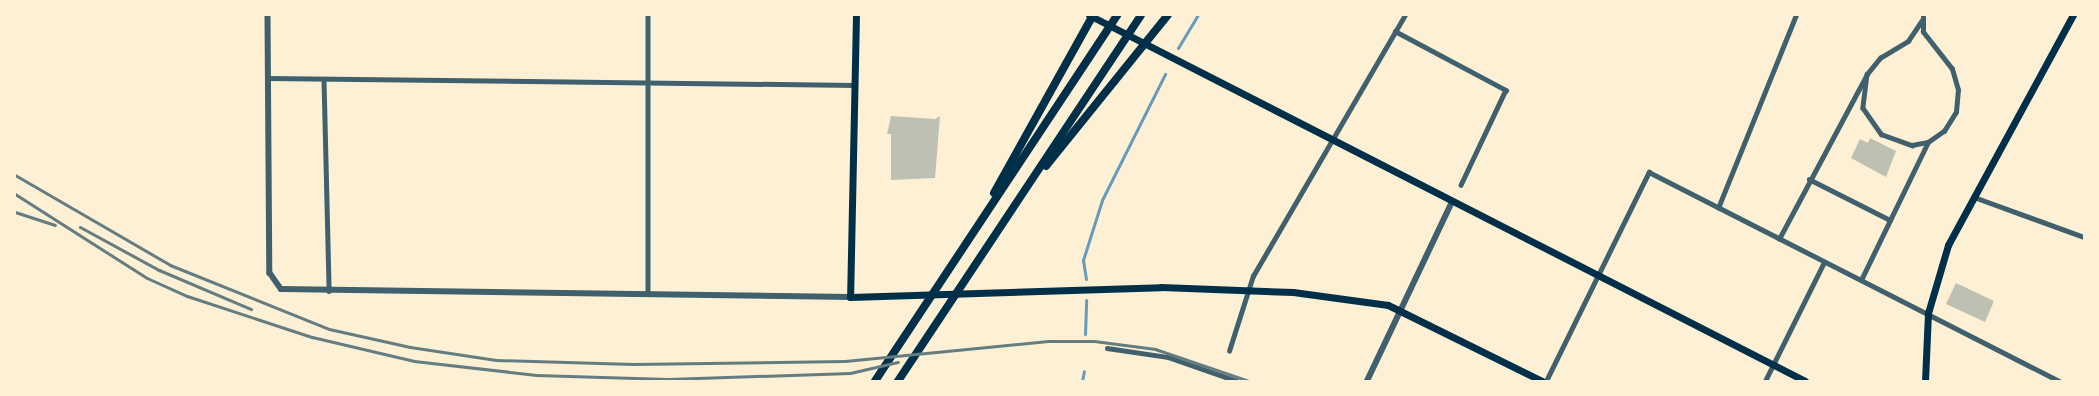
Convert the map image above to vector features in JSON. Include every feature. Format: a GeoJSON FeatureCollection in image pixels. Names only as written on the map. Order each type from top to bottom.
{"type":"FeatureCollection","features":[{"type":"Feature","properties":{"kind":"highway"},"geometry":{"type":"LineString","coordinates":[[970,237],[1093,15]]}},
{"type":"Feature","properties":{"kind":"highway"},"geometry":{"type":"LineString","coordinates":[[874,381],[1117,15]]}},
{"type":"Feature","properties":{"kind":"highway"},"geometry":{"type":"LineString","coordinates":[[1022,194],[1129,67],[1168,15]]}},
{"type":"Feature","properties":{"kind":"highway"},"geometry":{"type":"LineString","coordinates":[[898,381],[1141,16]]}},
{"type":"Feature","properties":{"kind":"main road"},"geometry":{"type":"LineString","coordinates":[[856,15],[850,297],[1161,287],[1247,290],[1401,310],[1542,381]]}},
{"type":"Feature","properties":{"kind":"main road"},"geometry":{"type":"LineString","coordinates":[[1089,15],[1805,381]]}},
{"type":"Feature","properties":{"kind":"main road"},"geometry":{"type":"LineString","coordinates":[[1924,381],[1928,313],[1948,245],[2072,15]]}},
{"type":"Feature","properties":{"kind":"street"},"geometry":{"type":"LineString","coordinates":[[268,15],[270,265],[272,279],[281,288],[329,291],[850,297]]}},
{"type":"Feature","properties":{"kind":"street"},"geometry":{"type":"LineString","coordinates":[[648,15],[648,294]]}},
{"type":"Feature","properties":{"kind":"street"},"geometry":{"type":"LineString","coordinates":[[1230,351],[1247,290],[1330,138],[1405,15]]}},
{"type":"Feature","properties":{"kind":"street"},"geometry":{"type":"LineString","coordinates":[[1718,208],[1796,15]]}},
{"type":"Feature","properties":{"kind":"street"},"geometry":{"type":"LineString","coordinates":[[1779,239],[1809,179],[1867,74],[1880,58],[1908,41],[1922,18]]}},
{"type":"Feature","properties":{"kind":"street"},"geometry":{"type":"LineString","coordinates":[[1861,280],[1928,142],[1952,122],[1958,90],[1952,69],[1929,43],[1922,18]]}},
{"type":"Feature","properties":{"kind":"street"},"geometry":{"type":"LineString","coordinates":[[1395,31],[1506,90],[1460,185]]}},
{"type":"Feature","properties":{"kind":"street"},"geometry":{"type":"LineString","coordinates":[[1867,74],[1862,97],[1873,127],[1899,142],[1928,142]]}},
{"type":"Feature","properties":{"kind":"street"},"geometry":{"type":"LineString","coordinates":[[268,78],[648,85],[855,85]]}},
{"type":"Feature","properties":{"kind":"street"},"geometry":{"type":"LineString","coordinates":[[324,80],[329,291]]}},
{"type":"Feature","properties":{"kind":"street"},"geometry":{"type":"LineString","coordinates":[[1546,381],[1649,172],[2060,381]]}},
{"type":"Feature","properties":{"kind":"street"},"geometry":{"type":"LineString","coordinates":[[1809,179],[1890,220]]}},
{"type":"Feature","properties":{"kind":"street"},"geometry":{"type":"LineString","coordinates":[[1974,197],[2084,237]]}},
{"type":"Feature","properties":{"kind":"street"},"geometry":{"type":"LineString","coordinates":[[1368,381],[1452,202]]}},
{"type":"Feature","properties":{"kind":"street"},"geometry":{"type":"LineString","coordinates":[[1765,381],[1824,262]]}},
{"type":"Feature","properties":{"kind":"street"},"geometry":{"type":"LineString","coordinates":[[1107,348],[1168,357],[1237,381]]}},
{"type":"Feature","properties":{"kind":"building"},"geometry":{"type":"Polygon","coordinates":[[[891,116],[935,119],[940,116],[935,178],[891,180],[891,134],[887,134],[891,116]]]}},
{"type":"Feature","properties":{"kind":"building"},"geometry":{"type":"Polygon","coordinates":[[[1870,138],[1896,151],[1886,177],[1851,158],[1860,139],[1868,143],[1870,138]]]}},
{"type":"Feature","properties":{"kind":"building"},"geometry":{"type":"Polygon","coordinates":[[[1956,283],[1994,301],[1985,322],[1946,304],[1956,283]]]}},
{"type":"Feature","properties":{"kind":"waterway"},"geometry":{"type":"LineString","coordinates":[[1178,48],[1198,15]]}},
{"type":"Feature","properties":{"kind":"waterway"},"geometry":{"type":"LineString","coordinates":[[1086,279],[1083,260],[1102,200],[1165,74]]}},
{"type":"Feature","properties":{"kind":"waterway"},"geometry":{"type":"LineString","coordinates":[[1085,334],[1086,300]]}},
{"type":"Feature","properties":{"kind":"waterway"},"geometry":{"type":"LineString","coordinates":[[1082,381],[1084,371]]}},
{"type":"Feature","properties":{"kind":"railway"},"geometry":{"type":"LineString","coordinates":[[15,175],[170,265],[329,329],[410,347],[496,360],[633,364],[845,361],[1048,341],[1094,341],[1155,349],[1249,381]]}},
{"type":"Feature","properties":{"kind":"railway"},"geometry":{"type":"LineString","coordinates":[[15,194],[147,278],[187,296],[312,337],[414,361],[536,375],[668,379],[850,373],[898,362]]}},
{"type":"Feature","properties":{"kind":"railway"},"geometry":{"type":"LineString","coordinates":[[15,212],[55,225]]}},
{"type":"Feature","properties":{"kind":"railway"},"geometry":{"type":"LineString","coordinates":[[80,227],[159,270],[251,309]]}}]}
